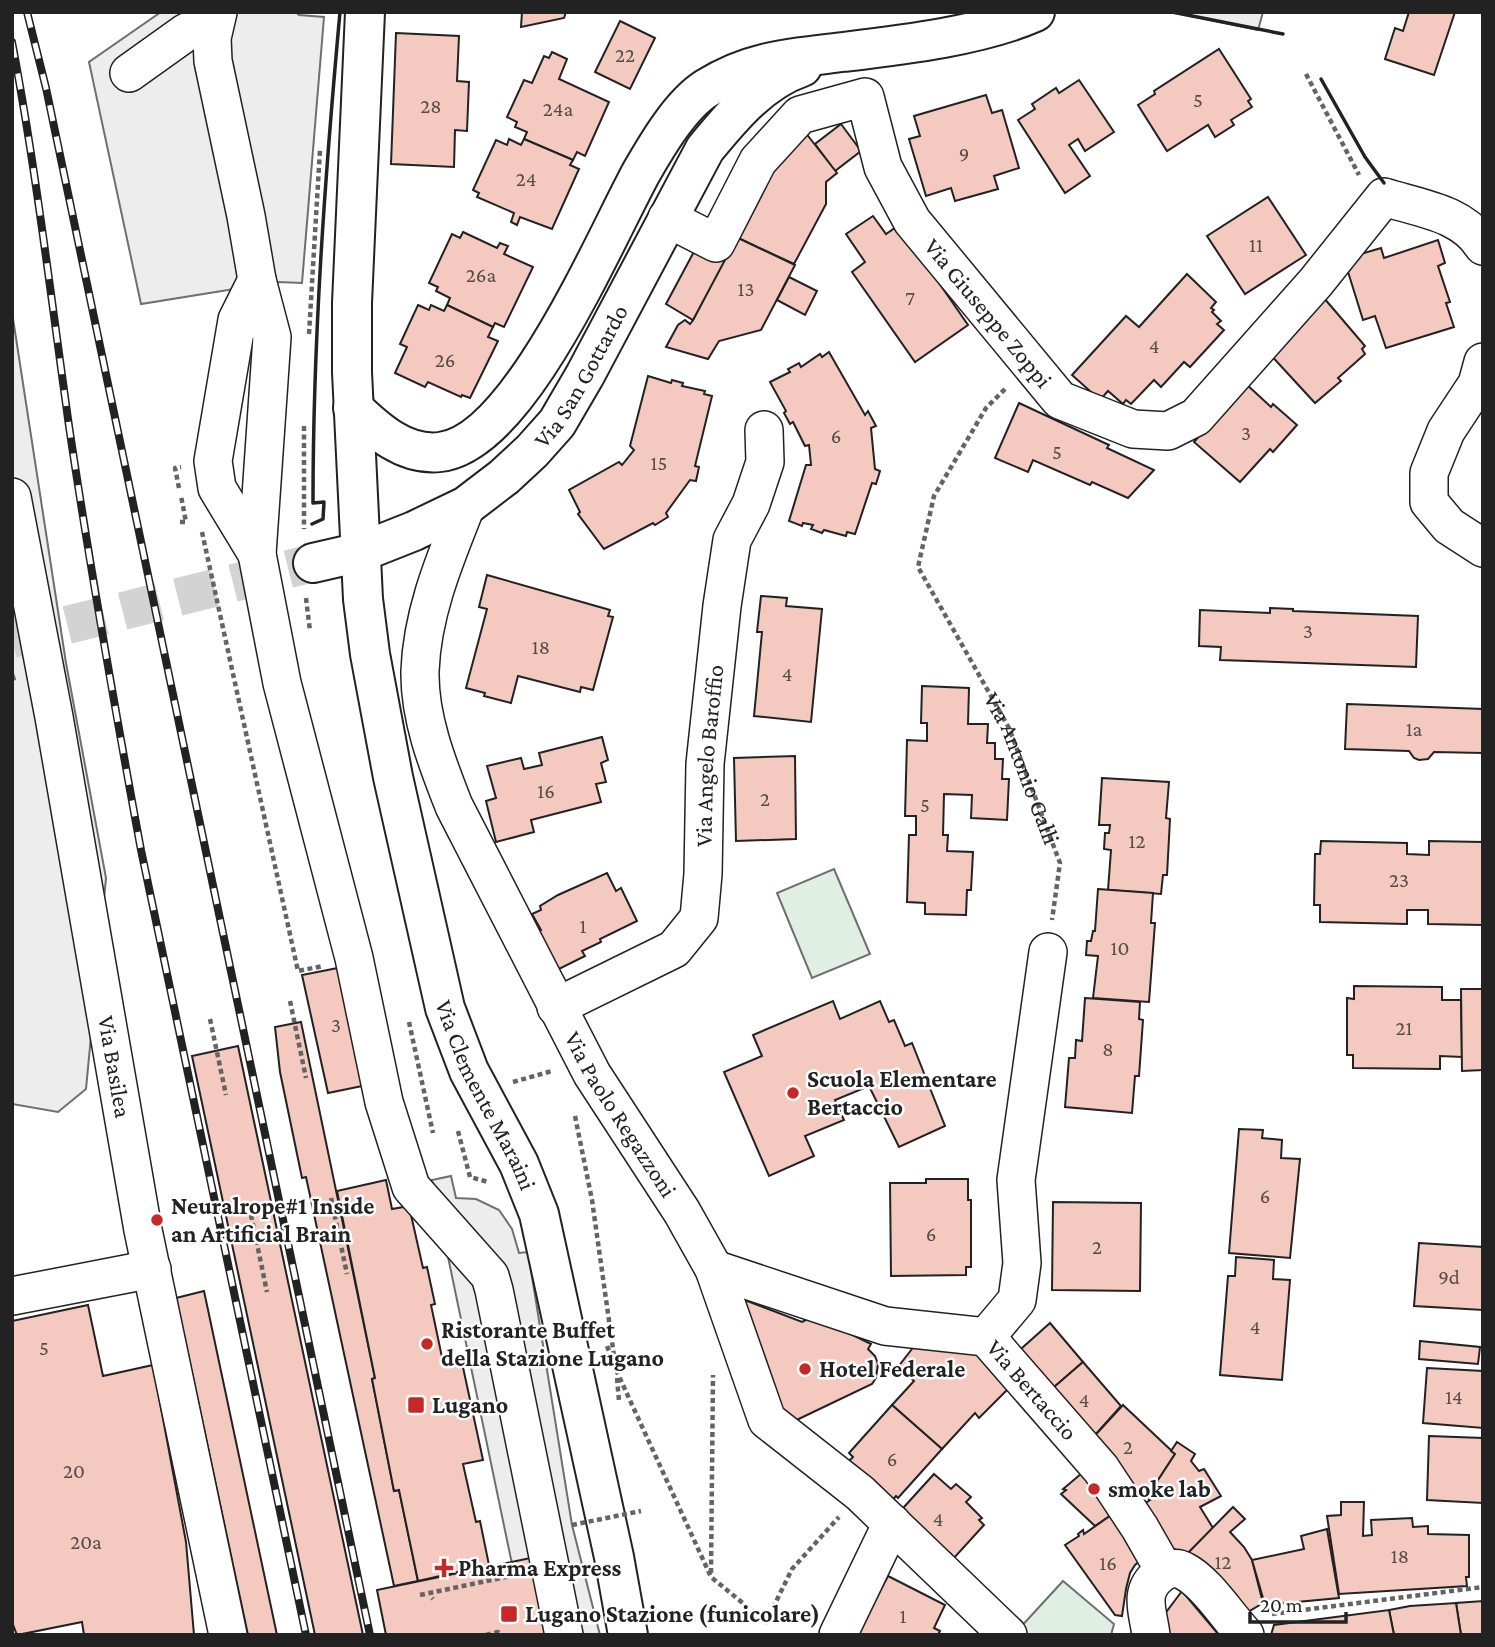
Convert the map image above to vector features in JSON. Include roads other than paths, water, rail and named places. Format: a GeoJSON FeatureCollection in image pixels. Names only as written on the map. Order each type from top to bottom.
{"type":"FeatureCollection","features":[{"type":"Feature","properties":{"kind":"main road"},"geometry":{"type":"LineString","coordinates":[[361,552],[353,408],[352,303],[365,12]]}},
{"type":"Feature","properties":{"kind":"main road","name":"Via San Gottardo"},"geometry":{"type":"LineString","coordinates":[[353,408],[377,431],[400,445],[418,451],[439,452],[459,447],[478,437],[521,391],[554,337],[661,138],[705,89],[749,67],[778,59],[847,52],[950,36],[1015,21],[1035,12]]}},
{"type":"Feature","properties":{"kind":"main road","name":"Via San Gottardo"},"geometry":{"type":"LineString","coordinates":[[308,565],[361,552],[414,531],[466,506],[504,477],[557,423],[705,149],[730,119],[756,94],[784,73],[847,52]]}},
{"type":"Feature","properties":{"kind":"main road","name":"Via Clemente Maraini"},"geometry":{"type":"LineString","coordinates":[[361,552],[370,654],[381,716],[445,1008],[469,1071],[513,1152],[539,1214],[614,1557],[628,1635]]}},
{"type":"Feature","properties":{"kind":"street"},"geometry":{"type":"LineString","coordinates":[[129,73],[217,14]]}},
{"type":"Feature","properties":{"kind":"street"},"geometry":{"type":"LineString","coordinates":[[217,14],[212,38],[214,61],[257,280],[272,337],[257,554],[282,684],[356,971],[384,1102],[411,1187],[490,1276],[564,1635]]}},
{"type":"Feature","properties":{"kind":"street","name":"Via Giuseppe Zoppi"},"geometry":{"type":"LineString","coordinates":[[667,218],[716,243],[758,161],[800,115],[865,97],[883,167],[912,221],[1060,400],[1133,429],[1168,431],[1196,417],[1316,282],[1384,197],[1447,216],[1474,232],[1483,246]]}},
{"type":"Feature","properties":{"kind":"street"},"geometry":{"type":"LineString","coordinates":[[257,280],[237,320],[214,461],[217,488],[257,554]]}},
{"type":"Feature","properties":{"kind":"street"},"geometry":{"type":"LineString","coordinates":[[1483,362],[1477,384],[1446,431],[1429,473],[1429,502],[1449,526],[1483,548]]}},
{"type":"Feature","properties":{"kind":"street","name":"Via Angelo Baroffio"},"geometry":{"type":"LineString","coordinates":[[556,1007],[674,949],[699,919],[703,874],[705,764],[722,606],[732,540],[751,504],[765,463],[764,430]]}},
{"type":"Feature","properties":{"kind":"street","name":"Via Basilea"},"geometry":{"type":"LineString","coordinates":[[12,497],[54,717],[140,1216],[228,1635]]}},
{"type":"Feature","properties":{"kind":"street","name":"Via Paolo Regazzoni"},"geometry":{"type":"LineString","coordinates":[[466,506],[435,589],[424,636],[420,672],[425,717],[437,763],[454,806],[592,1074],[682,1212],[714,1269],[767,1420],[860,1493],[1008,1635]]}},
{"type":"Feature","properties":{"kind":"street"},"geometry":{"type":"LineString","coordinates":[[986,1337],[1017,1300],[1022,1263],[1016,1180],[1048,952]]}},
{"type":"Feature","properties":{"kind":"street"},"geometry":{"type":"LineString","coordinates":[[12,1296],[152,1269]]}},
{"type":"Feature","properties":{"kind":"street","name":"Via Bertaccio"},"geometry":{"type":"LineString","coordinates":[[714,1269],[885,1326],[986,1337],[1101,1469],[1164,1570]]}},
{"type":"Feature","properties":{"kind":"street"},"geometry":{"type":"LineString","coordinates":[[838,1635],[892,1523]]}},
{"type":"Feature","properties":{"kind":"street"},"geometry":{"type":"LineString","coordinates":[[1151,1635],[1145,1595],[1150,1581],[1164,1570],[1177,1568],[1186,1571],[1199,1583],[1239,1628]]}},
{"type":"Feature","properties":{"kind":"tunnel"},"geometry":{"type":"LineString","coordinates":[[12,639],[313,563]]}},
{"type":"Feature","properties":{"kind":"railway"},"geometry":{"type":"LineString","coordinates":[[27,12],[46,88],[370,1635]]}},
{"type":"Feature","properties":{"kind":"railway"},"geometry":{"type":"LineString","coordinates":[[12,42],[36,186],[85,532],[141,850],[306,1635]]}},
{"type":"Feature","properties":{"kind":"place","name":"Scuola Elementare Bertaccio"},"geometry":{"type":"Point","coordinates":[793,1093]}},
{"type":"Feature","properties":{"kind":"place","name":"Neuralrope#1 Inside an Artificial Brain"},"geometry":{"type":"Point","coordinates":[157,1220]}},
{"type":"Feature","properties":{"kind":"place","name":"Ristorante Buffet della Stazione Lugano"},"geometry":{"type":"Point","coordinates":[427,1344]}},
{"type":"Feature","properties":{"kind":"place","name":"Hotel Federale"},"geometry":{"type":"Point","coordinates":[805,1369]}},
{"type":"Feature","properties":{"kind":"place","name":"Lugano"},"geometry":{"type":"Point","coordinates":[416,1405]}},
{"type":"Feature","properties":{"kind":"place","name":"smoke lab"},"geometry":{"type":"Point","coordinates":[1094,1489]}},
{"type":"Feature","properties":{"kind":"place","name":"Pharma Express"},"geometry":{"type":"Point","coordinates":[444,1568]}},
{"type":"Feature","properties":{"kind":"place","name":"Lugano Stazione (funicolare)"},"geometry":{"type":"Point","coordinates":[509,1614]}}]}
